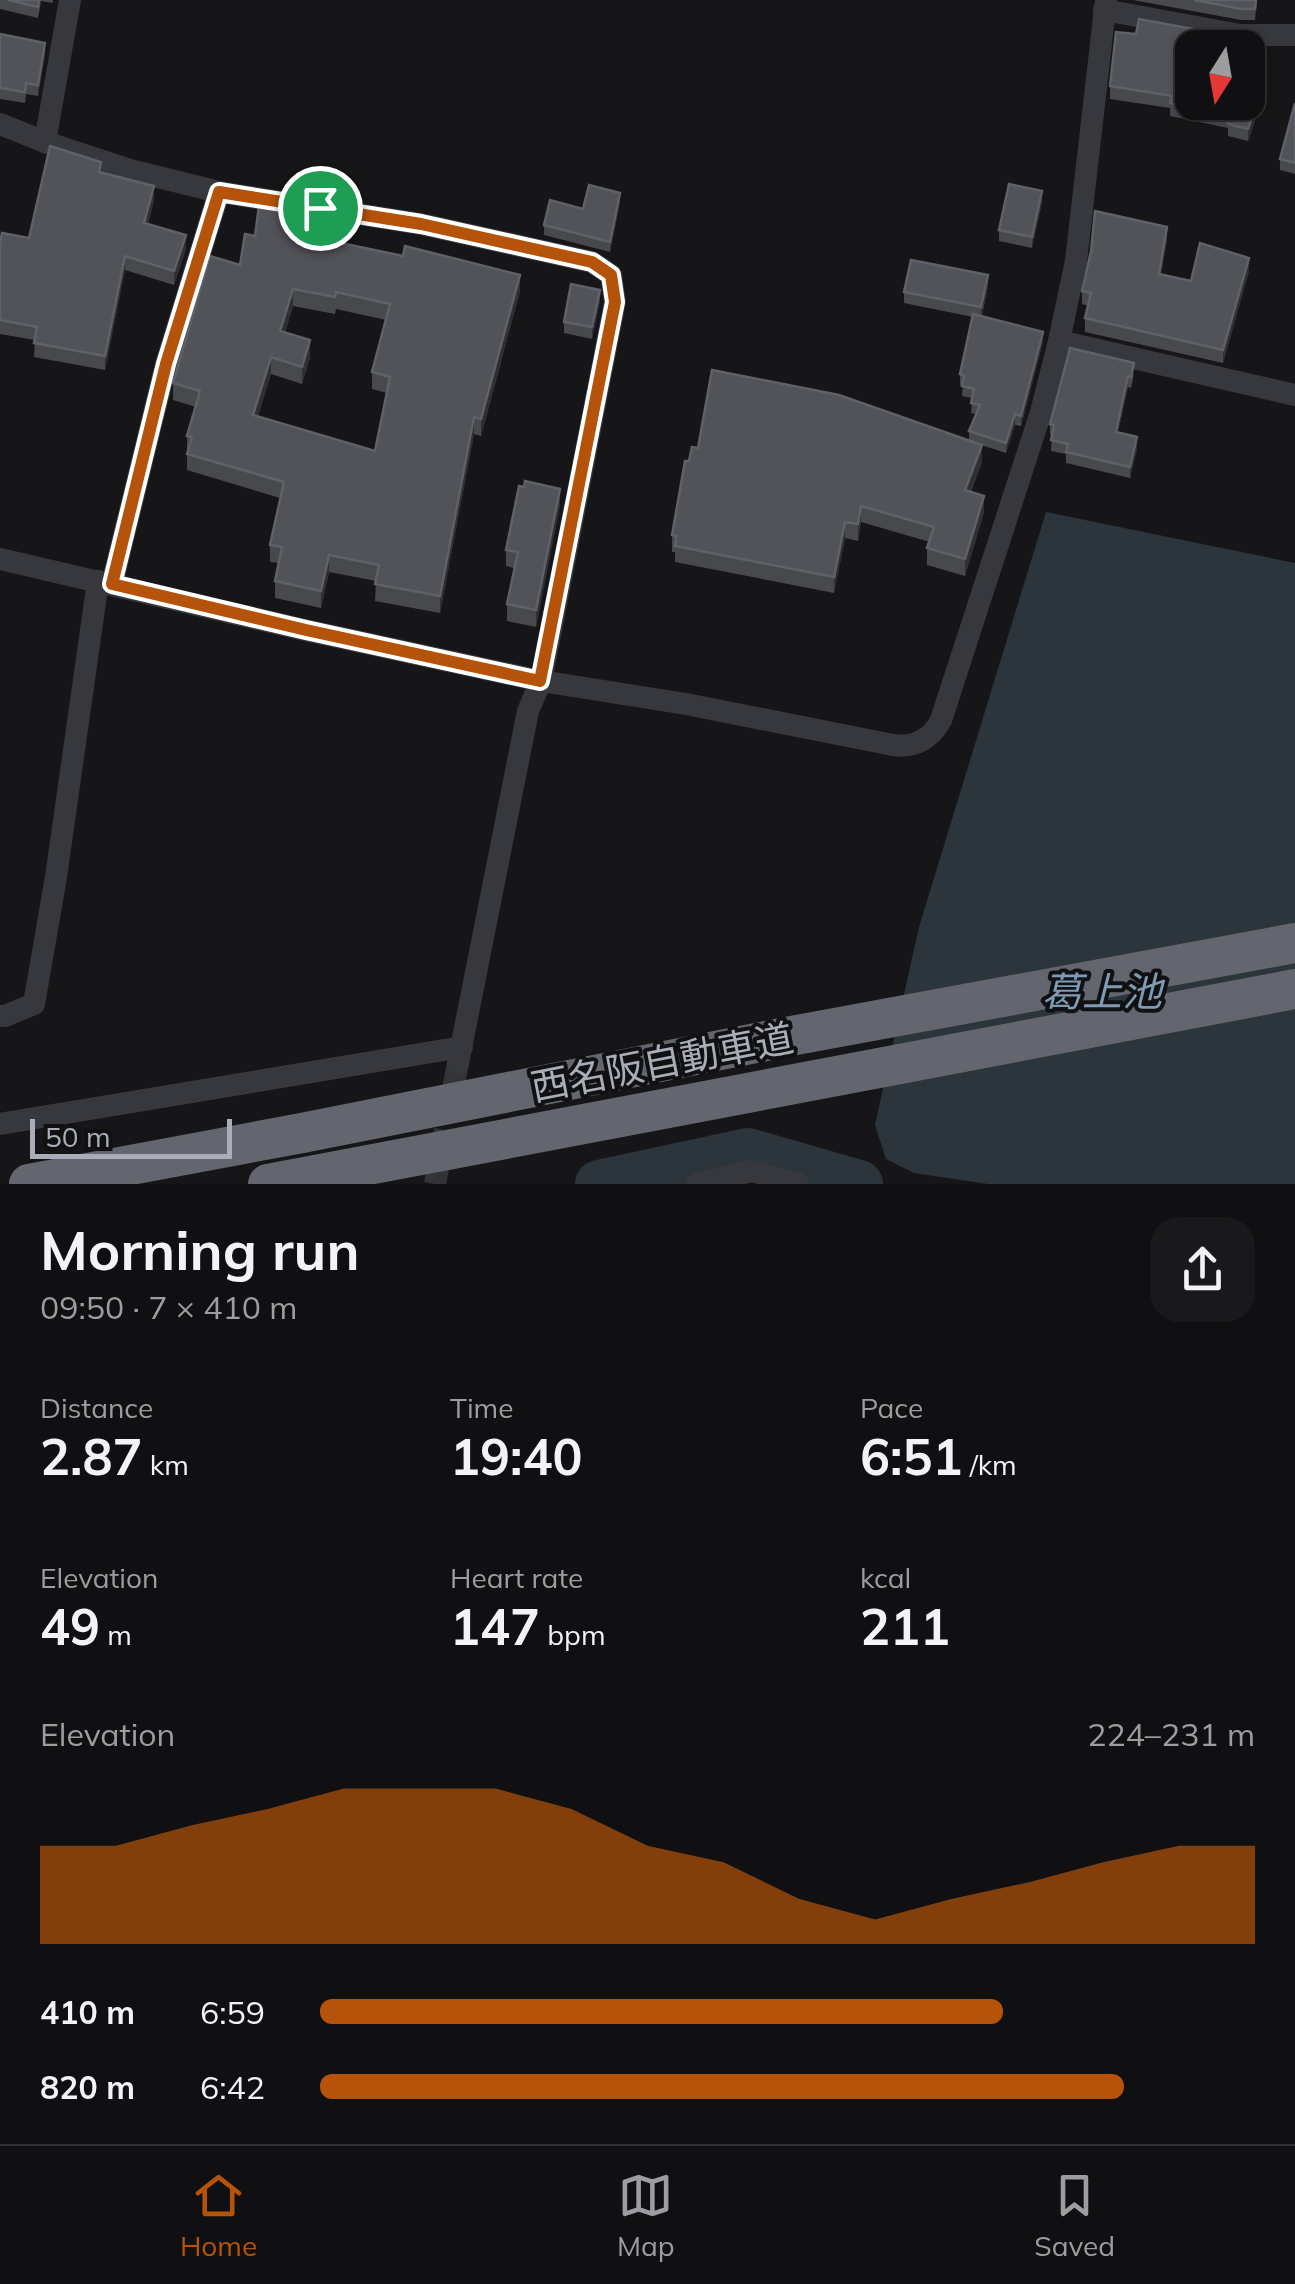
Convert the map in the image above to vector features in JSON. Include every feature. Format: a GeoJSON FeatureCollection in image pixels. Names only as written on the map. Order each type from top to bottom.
{"type":"FeatureCollection","features":[{"type":"Feature","properties":{"kind":"highway","name":"西名阪自動車道"},"geometry":{"type":"LineString","coordinates":[[28,1184],[1295,942]]}},
{"type":"Feature","properties":{"kind":"highway","name":"西名阪自動車道"},"geometry":{"type":"LineString","coordinates":[[268,1184],[1295,989]]}},
{"type":"Feature","properties":{"kind":"street"},"geometry":{"type":"LineString","coordinates":[[45,142],[70,0]]}},
{"type":"Feature","properties":{"kind":"street"},"geometry":{"type":"LineString","coordinates":[[0,559],[540,681],[686,704],[893,745],[912,745],[929,737],[941,720],[1041,412],[1076,261],[1105,5],[1240,35],[1295,34]]}},
{"type":"Feature","properties":{"kind":"street"},"geometry":{"type":"LineString","coordinates":[[0,124],[130,170],[219,192],[421,224],[592,262],[611,275],[615,302],[460,1055],[0,1124]]}},
{"type":"Feature","properties":{"kind":"street"},"geometry":{"type":"LineString","coordinates":[[0,1016],[34,1004],[105,583],[219,192]]}},
{"type":"Feature","properties":{"kind":"street"},"geometry":{"type":"LineString","coordinates":[[1059,341],[1295,395]]}},
{"type":"Feature","properties":{"kind":"street"},"geometry":{"type":"LineString","coordinates":[[697,1184],[752,1171],[798,1184]]}},
{"type":"Feature","properties":{"kind":"water","name":"葛上池"},"geometry":{"type":"Polygon","coordinates":[[[1046,512],[1295,563],[1295,1184],[988,1184],[914,1173],[886,1159],[875,1125],[919,927],[1046,512]]]}},
{"type":"Feature","properties":{"kind":"building"},"geometry":{"type":"Polygon","coordinates":[[[8,0],[39,0],[38,7],[8,0]]]}},
{"type":"Feature","properties":{"kind":"building"},"geometry":{"type":"Polygon","coordinates":[[[1194,0],[1256,0],[1255,9],[1241,9],[1194,0]]]}},
{"type":"Feature","properties":{"kind":"building"},"geometry":{"type":"Polygon","coordinates":[[[1139,19],[1199,30],[1175,30],[1175,104],[1170,103],[1172,96],[1110,86],[1116,32],[1136,34],[1139,19]]]}},
{"type":"Feature","properties":{"kind":"building"},"geometry":{"type":"Polygon","coordinates":[[[0,34],[45,43],[38,85],[26,83],[25,92],[0,88],[0,34]]]}},
{"type":"Feature","properties":{"kind":"building"},"geometry":{"type":"Polygon","coordinates":[[[1295,103],[1295,163],[1280,159],[1295,103]]]}},
{"type":"Feature","properties":{"kind":"building"},"geometry":{"type":"Polygon","coordinates":[[[1229,120],[1251,120],[1248,129],[1228,124],[1229,120]]]}},
{"type":"Feature","properties":{"kind":"building"},"geometry":{"type":"Polygon","coordinates":[[[50,146],[101,162],[99,172],[154,186],[144,223],[186,235],[174,271],[125,256],[105,356],[34,343],[37,327],[0,320],[2,233],[29,238],[50,146]]]}},
{"type":"Feature","properties":{"kind":"building"},"geometry":{"type":"Polygon","coordinates":[[[1009,184],[1042,191],[1032,237],[999,230],[1009,184]]]}},
{"type":"Feature","properties":{"kind":"building"},"geometry":{"type":"Polygon","coordinates":[[[589,185],[620,193],[610,242],[544,225],[550,200],[583,209],[589,185]]]}},
{"type":"Feature","properties":{"kind":"building"},"geometry":{"type":"Polygon","coordinates":[[[259,206],[292,210],[288,232],[403,256],[405,246],[520,275],[481,419],[474,417],[440,596],[375,584],[379,565],[329,555],[321,591],[275,581],[282,547],[270,545],[284,482],[187,454],[192,437],[187,436],[200,391],[173,383],[210,256],[240,265],[245,234],[255,236],[259,206]],[[293,289],[280,331],[310,340],[302,367],[271,357],[253,415],[375,451],[390,377],[372,372],[390,304],[336,292],[335,297],[293,289]]]}},
{"type":"Feature","properties":{"kind":"building"},"geometry":{"type":"Polygon","coordinates":[[[1095,211],[1167,227],[1159,274],[1191,281],[1200,243],[1249,258],[1223,350],[1085,318],[1091,293],[1082,291],[1095,211]]]}},
{"type":"Feature","properties":{"kind":"building"},"geometry":{"type":"Polygon","coordinates":[[[911,260],[988,275],[981,307],[904,292],[911,260]]]}},
{"type":"Feature","properties":{"kind":"building"},"geometry":{"type":"Polygon","coordinates":[[[571,284],[600,290],[592,327],[564,322],[571,284]]]}},
{"type":"Feature","properties":{"kind":"building"},"geometry":{"type":"Polygon","coordinates":[[[973,314],[1043,332],[1021,416],[1015,414],[1006,443],[969,431],[980,405],[971,403],[974,389],[962,386],[964,376],[960,374],[973,314]]]}},
{"type":"Feature","properties":{"kind":"building"},"geometry":{"type":"Polygon","coordinates":[[[1070,348],[1134,363],[1116,432],[1137,437],[1130,467],[1066,452],[1068,444],[1051,440],[1054,425],[1050,424],[1070,348]]]}},
{"type":"Feature","properties":{"kind":"building"},"geometry":{"type":"Polygon","coordinates":[[[712,370],[839,395],[982,445],[965,490],[984,496],[965,559],[927,548],[934,527],[861,506],[858,524],[845,522],[834,577],[675,546],[676,536],[672,535],[685,461],[689,461],[692,447],[698,448],[712,370]]]}},
{"type":"Feature","properties":{"kind":"building"},"geometry":{"type":"Polygon","coordinates":[[[525,481],[560,489],[536,610],[507,604],[518,552],[506,550],[519,486],[524,487],[525,481]]]}},
{"type":"Feature","properties":{"kind":"waterway"},"geometry":{"type":"LineString","coordinates":[[599,1184],[748,1152],[859,1184]]}},
{"type":"Feature","properties":{"kind":"tunnel"},"geometry":{"type":"LineString","coordinates":[[435,1184],[458,1063]]}},
{"type":"Feature","properties":{"kind":"route"},"geometry":{"type":"LineString","coordinates":[[219,192],[320,208],[421,224],[592,262],[611,275],[615,302],[540,681],[112,584],[166,364],[219,192]]}}]}
